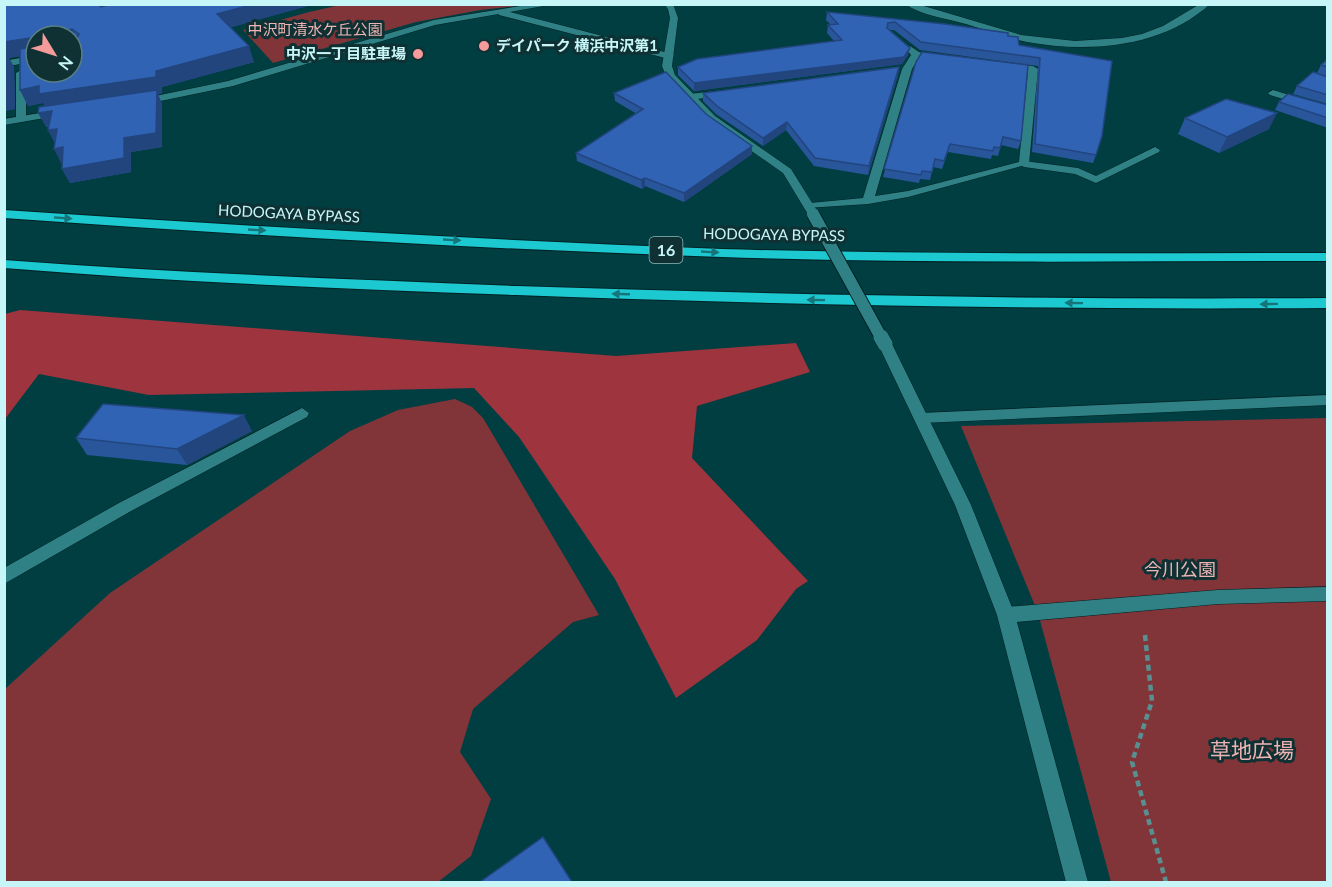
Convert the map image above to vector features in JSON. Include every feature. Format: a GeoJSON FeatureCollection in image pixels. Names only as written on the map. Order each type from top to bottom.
{"type":"FeatureCollection","features":[{"type":"Feature","properties":{"kind":"highway","name":"HODOGAYA BYPASS"},"geometry":{"type":"LineString","coordinates":[[4,214],[219,229],[723,252],[969,257],[1328,257]]}},
{"type":"Feature","properties":{"kind":"highway"},"geometry":{"type":"LineString","coordinates":[[4,264],[326,284],[799,300],[1193,305],[1328,303]]}},
{"type":"Feature","properties":{"kind":"street"},"geometry":{"type":"LineString","coordinates":[[131,104],[230,84],[434,23],[550,4]]}},
{"type":"Feature","properties":{"kind":"street"},"geometry":{"type":"LineString","coordinates":[[668,4],[672,8],[674,18],[667,66],[672,76],[711,118],[787,171],[885,344],[963,505],[1006,615],[1077,882]]}},
{"type":"Feature","properties":{"kind":"street"},"geometry":{"type":"LineString","coordinates":[[909,4],[1025,38],[1059,44],[1122,42],[1152,35],[1218,4]]}},
{"type":"Feature","properties":{"kind":"street"},"geometry":{"type":"LineString","coordinates":[[1188,20],[1206,4]]}},
{"type":"Feature","properties":{"kind":"street"},"geometry":{"type":"LineString","coordinates":[[502,13],[669,56]]}},
{"type":"Feature","properties":{"kind":"street"},"geometry":{"type":"LineString","coordinates":[[900,40],[916,54],[951,58]]}},
{"type":"Feature","properties":{"kind":"street"},"geometry":{"type":"LineString","coordinates":[[868,201],[901,69],[916,54]]}},
{"type":"Feature","properties":{"kind":"street"},"geometry":{"type":"LineString","coordinates":[[4,64],[24,60]]}},
{"type":"Feature","properties":{"kind":"street"},"geometry":{"type":"LineString","coordinates":[[21,61],[21,119]]}},
{"type":"Feature","properties":{"kind":"street"},"geometry":{"type":"LineString","coordinates":[[998,65],[1033,69],[1024,164]]}},
{"type":"Feature","properties":{"kind":"street"},"geometry":{"type":"LineString","coordinates":[[690,97],[736,91]]}},
{"type":"Feature","properties":{"kind":"street"},"geometry":{"type":"LineString","coordinates":[[1273,93],[1328,110]]}},
{"type":"Feature","properties":{"kind":"street"},"geometry":{"type":"LineString","coordinates":[[4,122],[66,112]]}},
{"type":"Feature","properties":{"kind":"street"},"geometry":{"type":"LineString","coordinates":[[811,210],[908,194],[1024,164],[1078,171],[1096,180],[1155,150]]}},
{"type":"Feature","properties":{"kind":"street"},"geometry":{"type":"LineString","coordinates":[[921,418],[1328,400]]}},
{"type":"Feature","properties":{"kind":"street"},"geometry":{"type":"LineString","coordinates":[[4,577],[125,507],[302,413]]}},
{"type":"Feature","properties":{"kind":"street"},"geometry":{"type":"LineString","coordinates":[[1006,615],[1218,597],[1328,594]]}},
{"type":"Feature","properties":{"kind":"path"},"geometry":{"type":"LineString","coordinates":[[1141,604],[1152,701],[1132,762],[1166,882]]}},
{"type":"Feature","properties":{"kind":"green space","name":"中沢町清水ケ丘公園"},"geometry":{"type":"Polygon","coordinates":[[[341,5],[526,5],[480,10],[416,22],[273,63],[243,30],[341,5]]]}},
{"type":"Feature","properties":{"kind":"green space"},"geometry":{"type":"Polygon","coordinates":[[[455,399],[472,407],[483,418],[599,615],[573,622],[473,709],[460,752],[491,799],[471,856],[438,882],[5,882],[5,689],[110,593],[350,431],[398,410],[455,399]]]}},
{"type":"Feature","properties":{"kind":"green space","name":"今川公園"},"geometry":{"type":"Polygon","coordinates":[[[1327,418],[1327,882],[1111,882],[1038,613],[961,426],[1327,418]]]}},
{"type":"Feature","properties":{"kind":"shaded area"},"geometry":{"type":"Polygon","coordinates":[[[20,310],[616,356],[796,343],[810,372],[697,406],[692,458],[808,581],[796,589],[757,640],[676,698],[615,579],[519,437],[474,388],[149,395],[39,374],[5,419],[5,314],[20,310]]]}},
{"type":"Feature","properties":{"kind":"building"},"geometry":{"type":"Polygon","coordinates":[[[4,4],[97,4],[101,7],[111,4],[255,4],[217,14],[249,46],[156,71],[156,77],[39,94],[39,86],[20,90],[20,49],[24,48],[24,84],[84,84],[84,24],[24,24],[24,39],[4,42],[4,4]]]}},
{"type":"Feature","properties":{"kind":"building"},"geometry":{"type":"Polygon","coordinates":[[[827,12],[1008,33],[1008,36],[1018,37],[1019,45],[1112,61],[1102,136],[1096,155],[1035,144],[1040,58],[921,42],[895,22],[888,23],[887,28],[910,48],[904,57],[694,83],[678,67],[697,59],[842,40],[828,25],[838,24],[827,12]]]}},
{"type":"Feature","properties":{"kind":"building"},"geometry":{"type":"Polygon","coordinates":[[[5,51],[6,93],[4,93],[5,51]]]}},
{"type":"Feature","properties":{"kind":"building"},"geometry":{"type":"Polygon","coordinates":[[[922,52],[1028,65],[1021,141],[1003,137],[1000,148],[994,147],[993,151],[950,144],[944,161],[935,159],[932,172],[922,171],[921,175],[884,169],[916,62],[922,52]]]}},
{"type":"Feature","properties":{"kind":"building"},"geometry":{"type":"Polygon","coordinates":[[[1328,59],[1328,67],[1321,65],[1328,59]]]}},
{"type":"Feature","properties":{"kind":"building"},"geometry":{"type":"Polygon","coordinates":[[[899,67],[869,166],[815,158],[787,122],[763,138],[717,106],[703,93],[899,67]]]}},
{"type":"Feature","properties":{"kind":"building"},"geometry":{"type":"Polygon","coordinates":[[[666,72],[706,114],[752,146],[684,193],[645,178],[641,180],[576,153],[643,109],[614,93],[666,72]]]}},
{"type":"Feature","properties":{"kind":"building"},"geometry":{"type":"Polygon","coordinates":[[[1313,72],[1328,77],[1328,95],[1297,86],[1313,72]]]}},
{"type":"Feature","properties":{"kind":"building"},"geometry":{"type":"Polygon","coordinates":[[[157,90],[156,133],[124,138],[124,158],[62,169],[63,147],[54,149],[57,129],[48,130],[52,111],[38,113],[39,107],[157,90]]]}},
{"type":"Feature","properties":{"kind":"building"},"geometry":{"type":"Polygon","coordinates":[[[1288,94],[1328,105],[1328,118],[1279,102],[1288,94]]]}},
{"type":"Feature","properties":{"kind":"building"},"geometry":{"type":"Polygon","coordinates":[[[1226,99],[1277,113],[1227,137],[1185,118],[1226,99]]]}},
{"type":"Feature","properties":{"kind":"building"},"geometry":{"type":"Polygon","coordinates":[[[103,404],[244,415],[177,449],[76,438],[103,404]]]}},
{"type":"Feature","properties":{"kind":"building"},"geometry":{"type":"Polygon","coordinates":[[[543,837],[572,882],[480,882],[543,837]]]}},
{"type":"Feature","properties":{"kind":"place","name":"デイパーク 横浜中沢第1"},"geometry":{"type":"Point","coordinates":[484,46]}},
{"type":"Feature","properties":{"kind":"place","name":"中沢一丁目駐車場"},"geometry":{"type":"Point","coordinates":[418,54]}},
{"type":"Feature","properties":{"kind":"park label","name":"草地広場"},"geometry":{"type":"Point","coordinates":[1252,751]}}]}
